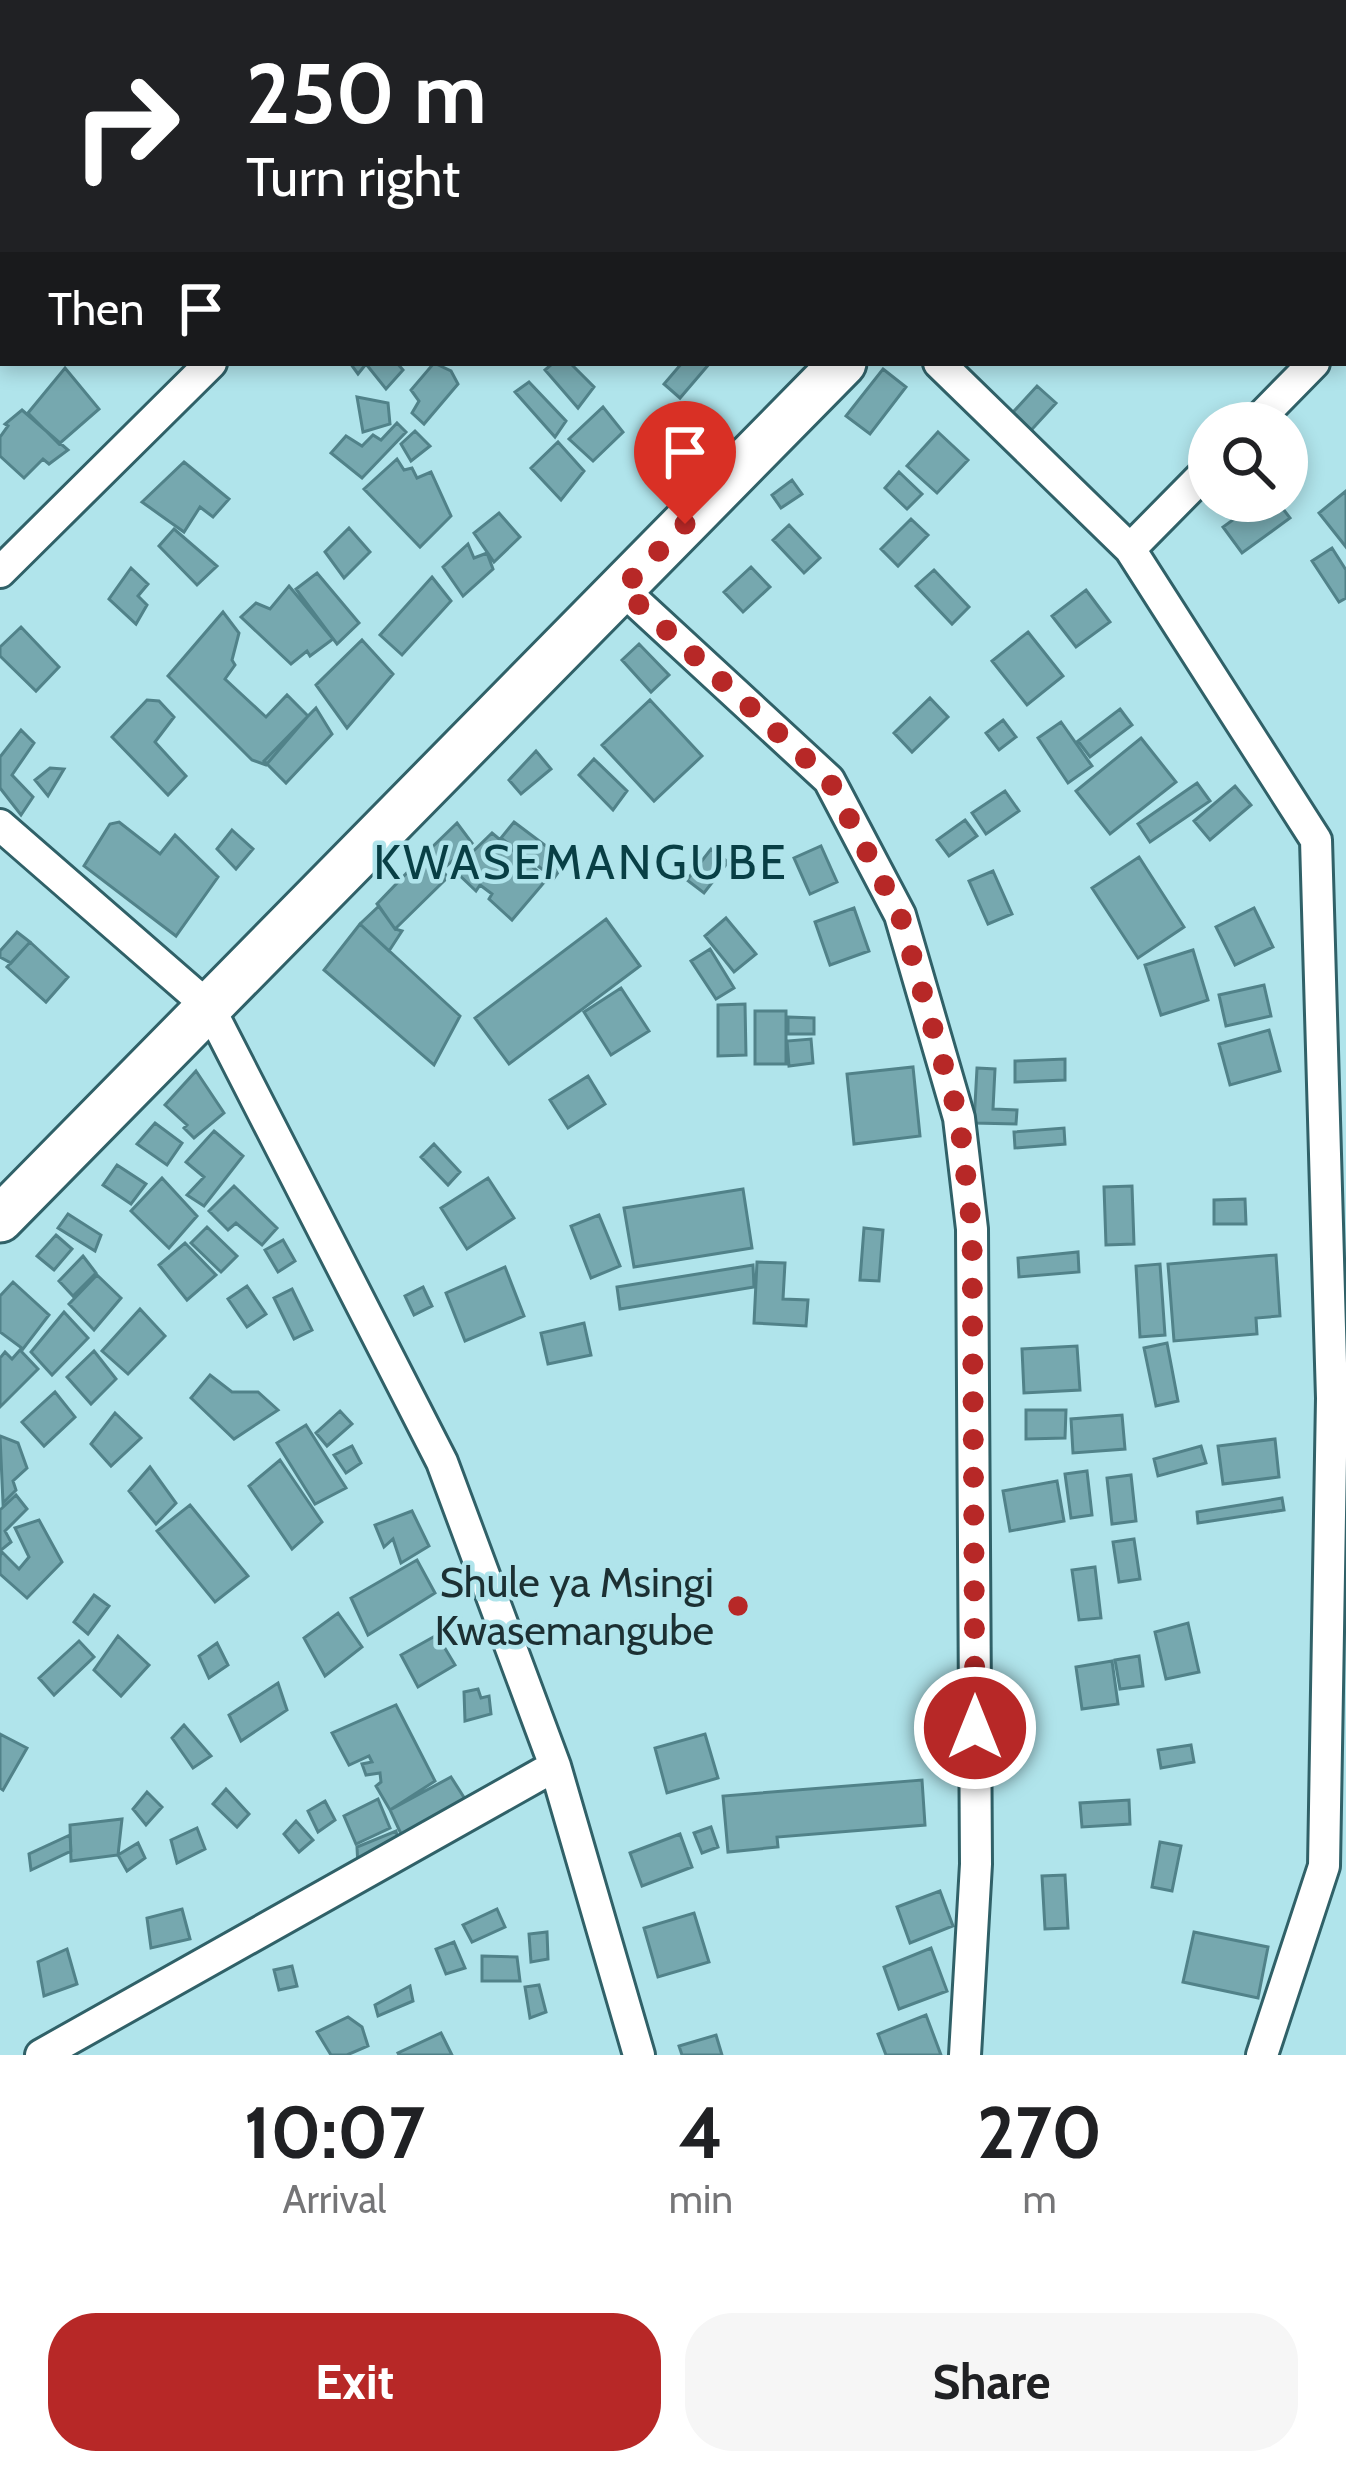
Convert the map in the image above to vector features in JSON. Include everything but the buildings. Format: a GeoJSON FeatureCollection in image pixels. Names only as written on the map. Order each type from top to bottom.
{"type":"FeatureCollection","features":[{"type":"Feature","properties":{"kind":"street"},"geometry":{"type":"LineString","coordinates":[[0,572],[208,366]]}},
{"type":"Feature","properties":{"kind":"street"},"geometry":{"type":"LineString","coordinates":[[0,1219],[840,366]]}},
{"type":"Feature","properties":{"kind":"street"},"geometry":{"type":"LineString","coordinates":[[942,366],[1130,549],[1316,840],[1332,1398],[1324,1866],[1262,2055]]}},
{"type":"Feature","properties":{"kind":"street"},"geometry":{"type":"LineString","coordinates":[[1276,402],[1311,366]]}},
{"type":"Feature","properties":{"kind":"street"},"geometry":{"type":"LineString","coordinates":[[1130,549],[1188,491]]}},
{"type":"Feature","properties":{"kind":"street"},"geometry":{"type":"LineString","coordinates":[[622,589],[829,780],[900,915],[959,1118],[972,1252],[976,1864],[965,2055]]}},
{"type":"Feature","properties":{"kind":"street"},"geometry":{"type":"LineString","coordinates":[[0,825],[209,1007],[442,1462],[555,1766],[639,2055]]}},
{"type":"Feature","properties":{"kind":"street"},"geometry":{"type":"LineString","coordinates":[[41,2055],[555,1766]]}},
{"type":"Feature","properties":{"kind":"place","name":"Shule ya Msingi Kwasemangube"},"geometry":{"type":"Point","coordinates":[738,1606]}},
{"type":"Feature","properties":{"kind":"district","name":"KWASEMANGUBE"},"geometry":{"type":"Point","coordinates":[581,862]}},
{"type":"Feature","properties":{"kind":"route"},"geometry":{"type":"LineString","coordinates":[[685,524],[622,589],[829,780],[900,915],[959,1118],[972,1228],[975,1728]]}}]}
